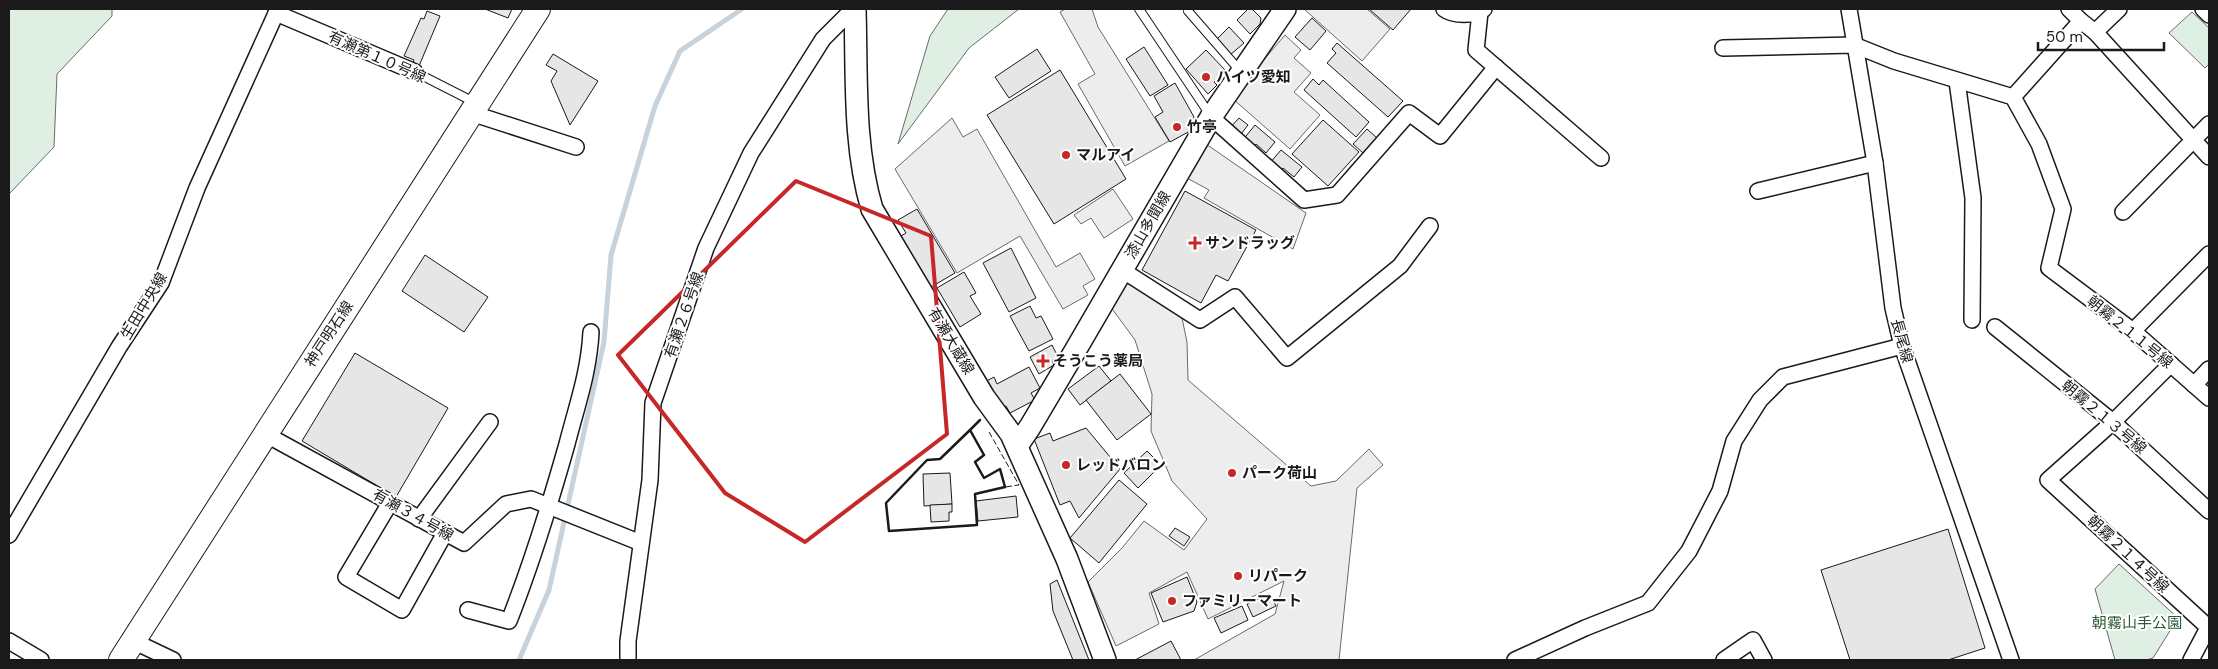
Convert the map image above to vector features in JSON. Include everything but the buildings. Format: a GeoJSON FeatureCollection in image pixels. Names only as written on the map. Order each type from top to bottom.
{"type":"FeatureCollection","features":[{"type":"Feature","properties":{"kind":"main road","name":"神戸明石線"},"geometry":{"type":"LineString","coordinates":[[127,651],[538,9]]}},
{"type":"Feature","properties":{"kind":"main road","name":"有瀬大蔵線"},"geometry":{"type":"LineString","coordinates":[[854,9],[860,153],[863,181],[872,209],[984,397],[1012,434],[1067,559],[1105,660]]}},
{"type":"Feature","properties":{"kind":"main road","name":"漆山多聞線"},"geometry":{"type":"LineString","coordinates":[[1017,446],[1030,427],[1211,117],[1279,11]]}},
{"type":"Feature","properties":{"kind":"street","name":"有瀬２６号線"},"geometry":{"type":"LineString","coordinates":[[628,660],[628,641],[650,480],[653,403],[706,248],[751,153],[823,39],[854,9]]}},
{"type":"Feature","properties":{"kind":"street"},"geometry":{"type":"LineString","coordinates":[[1444,9],[1449,12],[1465,14],[1482,11],[1476,50],[1601,158]]}},
{"type":"Feature","properties":{"kind":"street","name":"長尾線"},"geometry":{"type":"LineString","coordinates":[[1849,9],[1875,163],[1893,308],[1902,346],[2011,660]]}},
{"type":"Feature","properties":{"kind":"street"},"geometry":{"type":"LineString","coordinates":[[2069,9],[2095,32],[2209,157]]}},
{"type":"Feature","properties":{"kind":"street"},"geometry":{"type":"LineString","coordinates":[[2095,32],[2120,9]]}},
{"type":"Feature","properties":{"kind":"street"},"geometry":{"type":"LineString","coordinates":[[2203,9],[2209,15]]}},
{"type":"Feature","properties":{"kind":"street","name":"有瀬第１０号線"},"geometry":{"type":"LineString","coordinates":[[277,11],[416,72]]}},
{"type":"Feature","properties":{"kind":"street","name":"生田中央線"},"geometry":{"type":"LineString","coordinates":[[11,525],[119,347],[161,282],[197,188],[277,11]]}},
{"type":"Feature","properties":{"kind":"street"},"geometry":{"type":"LineString","coordinates":[[1723,48],[1854,45],[1894,62],[2013,97],[2081,21]]}},
{"type":"Feature","properties":{"kind":"street"},"geometry":{"type":"LineString","coordinates":[[1211,117],[1304,200],[1336,195],[1409,113],[1440,136],[1496,67]]}},
{"type":"Feature","properties":{"kind":"street"},"geometry":{"type":"LineString","coordinates":[[1957,81],[1973,198],[1972,320]]}},
{"type":"Feature","properties":{"kind":"street","name":"朝霧２１１号線"},"geometry":{"type":"LineString","coordinates":[[2013,97],[2039,144],[2063,209],[2049,268],[2133,331],[2209,398]]}},
{"type":"Feature","properties":{"kind":"street","name":"有瀬第１０号線"},"geometry":{"type":"LineString","coordinates":[[474,108],[576,147]]}},
{"type":"Feature","properties":{"kind":"street"},"geometry":{"type":"LineString","coordinates":[[2123,212],[2209,124]]}},
{"type":"Feature","properties":{"kind":"street"},"geometry":{"type":"LineString","coordinates":[[1758,191],[1875,163]]}},
{"type":"Feature","properties":{"kind":"street"},"geometry":{"type":"LineString","coordinates":[[1122,270],[1200,320],[1235,297],[1287,358],[1400,266],[1430,226]]}},
{"type":"Feature","properties":{"kind":"street"},"geometry":{"type":"LineString","coordinates":[[2133,331],[2209,254]]}},
{"type":"Feature","properties":{"kind":"street","name":"朝霧２１３号線"},"geometry":{"type":"LineString","coordinates":[[1995,327],[2112,422],[2209,511]]}},
{"type":"Feature","properties":{"kind":"street"},"geometry":{"type":"LineString","coordinates":[[468,610],[509,622],[552,508],[589,362],[591,332]]}},
{"type":"Feature","properties":{"kind":"street"},"geometry":{"type":"LineString","coordinates":[[1515,660],[1585,628],[1648,603],[1689,551],[1720,491],[1734,441],[1760,400],[1782,377],[1902,346]]}},
{"type":"Feature","properties":{"kind":"street"},"geometry":{"type":"LineString","coordinates":[[2112,422],[2170,364]]}},
{"type":"Feature","properties":{"kind":"street"},"geometry":{"type":"LineString","coordinates":[[2194,384],[2209,369]]}},
{"type":"Feature","properties":{"kind":"street"},"geometry":{"type":"LineString","coordinates":[[419,518],[490,422]]}},
{"type":"Feature","properties":{"kind":"street","name":"朝霧２１４号線"},"geometry":{"type":"LineString","coordinates":[[2112,422],[2048,480],[2209,627]]}},
{"type":"Feature","properties":{"kind":"street","name":"有瀬３４号線"},"geometry":{"type":"LineString","coordinates":[[265,434],[464,543],[506,504],[531,499],[641,543]]}},
{"type":"Feature","properties":{"kind":"street"},"geometry":{"type":"LineString","coordinates":[[390,502],[346,577],[402,610],[446,533]]}},
{"type":"Feature","properties":{"kind":"street"},"geometry":{"type":"LineString","coordinates":[[2191,660],[2209,627]]}},
{"type":"Feature","properties":{"kind":"street"},"geometry":{"type":"LineString","coordinates":[[1724,660],[1753,640],[1764,660]]}},
{"type":"Feature","properties":{"kind":"street"},"geometry":{"type":"LineString","coordinates":[[9,641],[42,660]]}},
{"type":"Feature","properties":{"kind":"street"},"geometry":{"type":"LineString","coordinates":[[127,651],[173,660]]}},
{"type":"Feature","properties":{"kind":"lane"},"geometry":{"type":"LineString","coordinates":[[1139,9],[1211,117]]}},
{"type":"Feature","properties":{"kind":"lane"},"geometry":{"type":"LineString","coordinates":[[1188,11],[1240,72]]}},
{"type":"Feature","properties":{"kind":"lane","name":"有瀬第１０号線"},"geometry":{"type":"LineString","coordinates":[[416,72],[474,108]]}},
{"type":"Feature","properties":{"kind":"highlighted area"},"geometry":{"type":"Polygon","coordinates":[[[796,181],[931,236],[947,434],[805,542],[725,493],[618,355],[796,181]]]}},
{"type":"Feature","properties":{"kind":"green space"},"geometry":{"type":"Polygon","coordinates":[[[9,9],[112,9],[112,16],[57,74],[54,147],[9,194],[9,9]]]}},
{"type":"Feature","properties":{"kind":"green space"},"geometry":{"type":"Polygon","coordinates":[[[948,9],[1019,9],[969,48],[898,144],[930,36],[948,9]]]}},
{"type":"Feature","properties":{"kind":"green space"},"geometry":{"type":"Polygon","coordinates":[[[2192,12],[2209,28],[2209,64],[2205,68],[2169,33],[2192,12]]]}},
{"type":"Feature","properties":{"kind":"green space","name":"朝霧山手公園"},"geometry":{"type":"Polygon","coordinates":[[[2119,564],[2178,618],[2153,658],[2146,660],[2115,660],[2095,589],[2119,564]]]}},
{"type":"Feature","properties":{"kind":"shaded area"},"geometry":{"type":"Polygon","coordinates":[[[1065,9],[1092,9],[1098,27],[1169,141],[1125,166],[1078,84],[1095,74],[1060,12],[1065,9]]]}},
{"type":"Feature","properties":{"kind":"shaded area"},"geometry":{"type":"Polygon","coordinates":[[[1304,9],[1367,9],[1390,29],[1362,61],[1304,9]]]}},
{"type":"Feature","properties":{"kind":"shaded area"},"geometry":{"type":"Polygon","coordinates":[[[1285,35],[1301,50],[1294,58],[1311,73],[1294,92],[1320,115],[1290,149],[1233,99],[1285,35]]]}},
{"type":"Feature","properties":{"kind":"shaded area"},"geometry":{"type":"Polygon","coordinates":[[[952,118],[963,137],[977,129],[1056,267],[1080,253],[1095,279],[1083,286],[1088,295],[1063,309],[1020,236],[957,273],[895,169],[952,118]]]}},
{"type":"Feature","properties":{"kind":"shaded area"},"geometry":{"type":"Polygon","coordinates":[[[1206,144],[1306,213],[1293,249],[1204,198],[1209,190],[1187,178],[1206,144]]]}},
{"type":"Feature","properties":{"kind":"shaded area"},"geometry":{"type":"Polygon","coordinates":[[[1113,189],[1133,219],[1104,238],[1091,218],[1081,224],[1074,215],[1113,189]]]}},
{"type":"Feature","properties":{"kind":"shaded area","name":"パーク荷山"},"geometry":{"type":"Polygon","coordinates":[[[1125,280],[1182,318],[1187,342],[1188,380],[1311,486],[1336,481],[1369,449],[1383,465],[1357,488],[1339,660],[1194,660],[1275,614],[1284,581],[1208,619],[1187,572],[1149,593],[1159,624],[1116,646],[1088,582],[1122,548],[1144,521],[1184,550],[1207,519],[1172,481],[1151,431],[1152,394],[1135,340],[1110,306],[1125,280]]]}},
{"type":"Feature","properties":{"kind":"waterway"},"geometry":{"type":"LineString","coordinates":[[519,660],[549,590],[604,342],[611,255],[655,106],[680,51],[742,9]]}},
{"type":"Feature","properties":{"kind":"fence"},"geometry":{"type":"LineString","coordinates":[[989,432],[1019,485],[1005,487]]}},
{"type":"Feature","properties":{"kind":"wall"},"geometry":{"type":"LineString","coordinates":[[970,430],[980,420]]}},
{"type":"Feature","properties":{"kind":"wall"},"geometry":{"type":"LineString","coordinates":[[970,430],[984,455],[975,462],[984,478],[1000,469],[1005,487],[975,494],[977,525],[889,531],[886,503],[927,460],[940,459],[970,430]]}},
{"type":"Feature","properties":{"kind":"place","name":"ハイツ愛知"},"geometry":{"type":"Point","coordinates":[1206,77]}},
{"type":"Feature","properties":{"kind":"place","name":"竹亭"},"geometry":{"type":"Point","coordinates":[1177,127]}},
{"type":"Feature","properties":{"kind":"place","name":"マルアイ"},"geometry":{"type":"Point","coordinates":[1066,155]}},
{"type":"Feature","properties":{"kind":"place","name":"サンドラッグ"},"geometry":{"type":"Point","coordinates":[1195,243]}},
{"type":"Feature","properties":{"kind":"place","name":"そうこう薬局"},"geometry":{"type":"Point","coordinates":[1043,361]}},
{"type":"Feature","properties":{"kind":"place","name":"レッドバロン"},"geometry":{"type":"Point","coordinates":[1066,465]}},
{"type":"Feature","properties":{"kind":"place","name":"パーク荷山"},"geometry":{"type":"Point","coordinates":[1232,473]}},
{"type":"Feature","properties":{"kind":"place","name":"リパーク"},"geometry":{"type":"Point","coordinates":[1238,576]}},
{"type":"Feature","properties":{"kind":"place","name":"ファミリーマート"},"geometry":{"type":"Point","coordinates":[1172,601]}}]}
